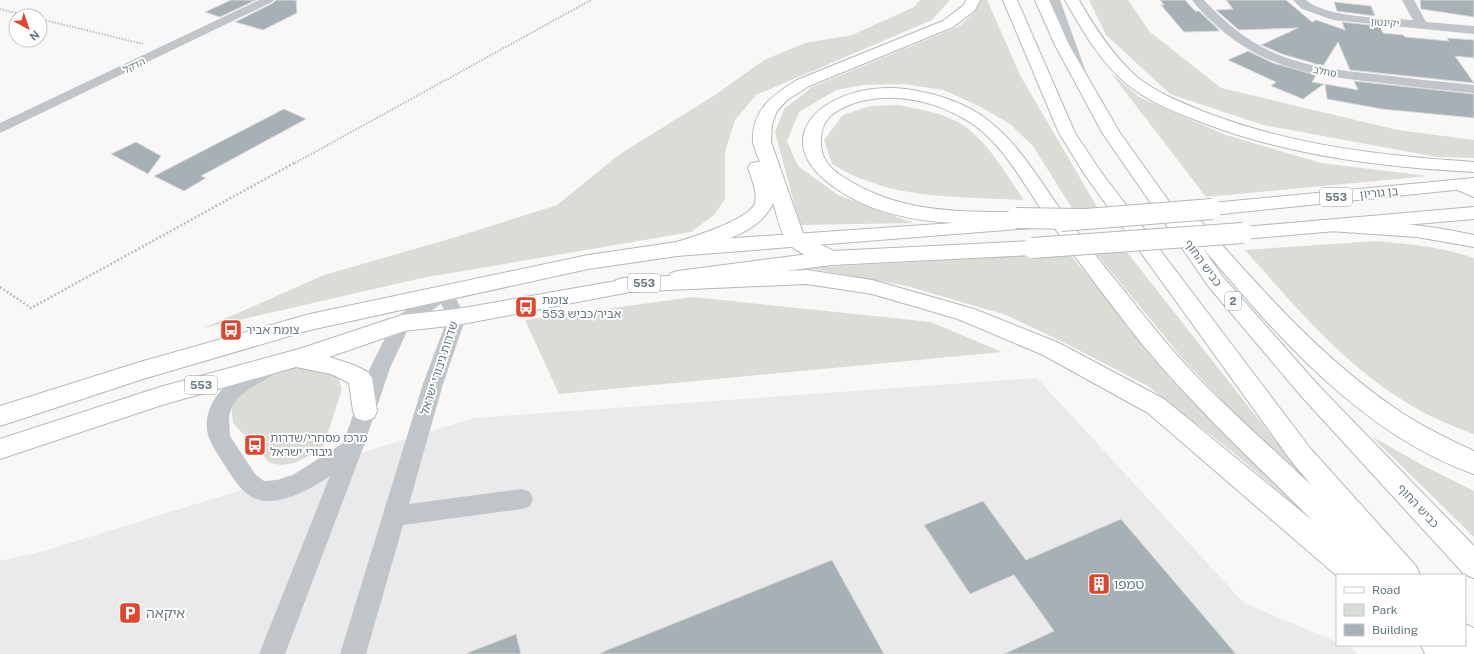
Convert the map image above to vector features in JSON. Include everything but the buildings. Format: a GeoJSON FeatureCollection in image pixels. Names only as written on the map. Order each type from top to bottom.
{"type":"FeatureCollection","features":[{"type":"Feature","properties":{"kind":"main road"},"geometry":{"type":"LineString","coordinates":[[677,249],[730,231],[752,218],[763,206],[764,196],[754,154],[754,121],[766,103],[785,89],[948,24],[965,11],[973,0]]}},
{"type":"Feature","properties":{"kind":"main road"},"geometry":{"type":"LineString","coordinates":[[1010,0],[1067,133],[1094,175],[1301,455],[1405,574]]}},
{"type":"Feature","properties":{"kind":"main road","name":"כביש החוף"},"geometry":{"type":"LineString","coordinates":[[1042,0],[1062,45],[1112,134],[1216,282],[1310,391],[1474,565]]}},
{"type":"Feature","properties":{"kind":"main road"},"geometry":{"type":"LineString","coordinates":[[1072,0],[1100,46],[1125,75],[1144,90],[1162,100],[1243,133],[1277,143],[1334,154],[1408,164],[1474,168]]}},
{"type":"Feature","properties":{"kind":"main road"},"geometry":{"type":"LineString","coordinates":[[829,72],[803,84],[781,97],[769,109],[764,124],[762,142],[795,239],[808,248],[832,258]]}},
{"type":"Feature","properties":{"kind":"main road"},"geometry":{"type":"LineString","coordinates":[[1021,221],[925,214],[886,206],[860,195],[842,186],[826,174],[816,160],[812,148],[813,129],[822,114],[834,106],[852,98],[898,94],[931,98],[969,114],[984,125],[1010,150],[1030,180],[1121,302],[1187,381],[1385,574]]}},
{"type":"Feature","properties":{"kind":"main road"},"geometry":{"type":"LineString","coordinates":[[1112,134],[1188,218],[1266,309],[1311,354],[1374,408],[1432,443],[1474,463]]}},
{"type":"Feature","properties":{"kind":"main road","name":"בן גוריון"},"geometry":{"type":"LineString","coordinates":[[1021,221],[1082,219],[1212,210],[1470,186]]}},
{"type":"Feature","properties":{"kind":"main road","name":"553"},"geometry":{"type":"LineString","coordinates":[[0,449],[160,396],[284,362],[402,323],[457,317],[623,285],[832,258],[1032,248],[1243,233],[1474,213]]}},
{"type":"Feature","properties":{"kind":"main road","name":"553"},"geometry":{"type":"LineString","coordinates":[[0,416],[310,322],[588,262],[677,249],[1021,221]]}},
{"type":"Feature","properties":{"kind":"main road"},"geometry":{"type":"LineString","coordinates":[[1322,226],[1371,226],[1415,229],[1474,241]]}},
{"type":"Feature","properties":{"kind":"main road"},"geometry":{"type":"LineString","coordinates":[[623,285],[807,277],[872,287],[966,314],[1052,349],[1156,406],[1356,574]]}},
{"type":"Feature","properties":{"kind":"main road"},"geometry":{"type":"LineString","coordinates":[[284,362],[330,364],[348,371],[360,378],[365,411]]}},
{"type":"Feature","properties":{"kind":"main road"},"geometry":{"type":"LineString","coordinates":[[1466,640],[1474,648]]}},
{"type":"Feature","properties":{"kind":"main road"},"geometry":{"type":"LineString","coordinates":[[1437,646],[1446,654]]}},
{"type":"Feature","properties":{"kind":"main road"},"geometry":{"type":"LineString","coordinates":[[1458,646],[1467,654]]}},
{"type":"Feature","properties":{"kind":"street","name":"הדקל"},"geometry":{"type":"LineString","coordinates":[[0,129],[167,50],[268,0]]}},
{"type":"Feature","properties":{"kind":"street"},"geometry":{"type":"LineString","coordinates":[[1054,0],[1083,82]]}},
{"type":"Feature","properties":{"kind":"street","name":"סחלב"},"geometry":{"type":"LineString","coordinates":[[1198,0],[1213,18],[1229,32],[1286,63],[1332,74],[1474,89]]}},
{"type":"Feature","properties":{"kind":"street","name":"יקינטון"},"geometry":{"type":"LineString","coordinates":[[1299,0],[1306,6],[1333,16],[1474,30]]}},
{"type":"Feature","properties":{"kind":"street"},"geometry":{"type":"LineString","coordinates":[[1408,0],[1421,24]]}},
{"type":"Feature","properties":{"kind":"street"},"geometry":{"type":"LineString","coordinates":[[272,654],[352,448],[380,368],[402,323],[444,292]]}},
{"type":"Feature","properties":{"kind":"street","name":"שדרות גיבורי ישראל"},"geometry":{"type":"LineString","coordinates":[[354,654],[433,384],[457,317],[444,292]]}},
{"type":"Feature","properties":{"kind":"street"},"geometry":{"type":"LineString","coordinates":[[284,362],[245,382],[231,393],[222,405],[218,421],[219,436],[250,485],[264,491],[292,486],[314,476],[352,448]]}},
{"type":"Feature","properties":{"kind":"street"},"geometry":{"type":"LineString","coordinates":[[394,516],[522,499]]}},
{"type":"Feature","properties":{"kind":"path"},"geometry":{"type":"LineString","coordinates":[[0,287],[31,308],[591,0]]}},
{"type":"Feature","properties":{"kind":"path"},"geometry":{"type":"LineString","coordinates":[[48,21],[167,50]]}},
{"type":"Feature","properties":{"kind":"shaded area"},"geometry":{"type":"Polygon","coordinates":[[[1037,378],[1244,603],[1336,642],[1336,646],[1351,647],[1357,654],[0,654],[0,561],[44,551],[474,418],[1037,378]]]}},
{"type":"Feature","properties":{"kind":"green space"},"geometry":{"type":"Polygon","coordinates":[[[920,0],[950,0],[932,20],[756,95],[735,120],[725,152],[725,199],[714,215],[691,232],[422,278],[204,328],[324,275],[456,237],[557,205],[620,154],[715,95],[764,60],[805,43],[852,35],[914,7],[920,0]]]}},
{"type":"Feature","properties":{"kind":"green space"},"geometry":{"type":"Polygon","coordinates":[[[981,0],[987,0],[1020,75],[1097,207],[1073,210],[1033,146],[1010,124],[979,106],[943,90],[904,84],[863,85],[836,90],[799,112],[787,141],[798,166],[838,195],[913,223],[800,225],[775,132],[784,109],[812,87],[960,26],[976,10],[981,0]]]}},
{"type":"Feature","properties":{"kind":"green space"},"geometry":{"type":"Polygon","coordinates":[[[1089,0],[1128,0],[1150,32],[1221,88],[1398,130],[1474,140],[1474,158],[1437,157],[1263,125],[1170,94],[1106,35],[1089,0]]]}},
{"type":"Feature","properties":{"kind":"green space"},"geometry":{"type":"Polygon","coordinates":[[[1111,73],[1139,97],[1226,135],[1321,163],[1428,176],[1206,197],[1111,73]]]}},
{"type":"Feature","properties":{"kind":"green space"},"geometry":{"type":"Polygon","coordinates":[[[899,105],[943,115],[967,128],[977,136],[994,156],[1024,200],[949,197],[901,191],[878,185],[855,176],[832,164],[824,140],[843,115],[870,106],[899,105]]]}},
{"type":"Feature","properties":{"kind":"green space"},"geometry":{"type":"Polygon","coordinates":[[[1376,241],[1438,249],[1474,258],[1474,434],[1438,420],[1406,402],[1376,382],[1321,333],[1295,307],[1245,250],[1376,241]]]}},
{"type":"Feature","properties":{"kind":"green space"},"geometry":{"type":"Polygon","coordinates":[[[1126,251],[1312,487],[1237,416],[1184,360],[1095,252],[1126,251]]]}},
{"type":"Feature","properties":{"kind":"green space"},"geometry":{"type":"Polygon","coordinates":[[[1069,253],[1111,304],[1347,550],[1234,453],[1148,386],[1061,341],[1006,315],[907,286],[807,268],[1069,253]]]}},
{"type":"Feature","properties":{"kind":"green space"},"geometry":{"type":"Polygon","coordinates":[[[693,297],[931,322],[1002,352],[559,394],[525,320],[693,297]]]}},
{"type":"Feature","properties":{"kind":"green space"},"geometry":{"type":"Polygon","coordinates":[[[295,368],[317,370],[338,377],[342,389],[323,448],[295,463],[281,465],[270,463],[233,423],[231,404],[240,391],[280,370],[295,368]]]}},
{"type":"Feature","properties":{"kind":"green space"},"geometry":{"type":"Polygon","coordinates":[[[1371,436],[1422,465],[1474,491],[1474,537],[1371,436]]]}},
{"type":"Feature","properties":{"kind":"place","name":"צומת אביר/כביש 553"},"geometry":{"type":"Point","coordinates":[526,307]}},
{"type":"Feature","properties":{"kind":"place","name":"צומת אביר"},"geometry":{"type":"Point","coordinates":[231,330]}},
{"type":"Feature","properties":{"kind":"place","name":"מרכז מסחרי/שדרות גיבורי ישראל"},"geometry":{"type":"Point","coordinates":[255,445]}},
{"type":"Feature","properties":{"kind":"place","name":"טמפו"},"geometry":{"type":"Point","coordinates":[1099,584]}},
{"type":"Feature","properties":{"kind":"place","name":"איקאה"},"geometry":{"type":"Point","coordinates":[130,613]}}]}
